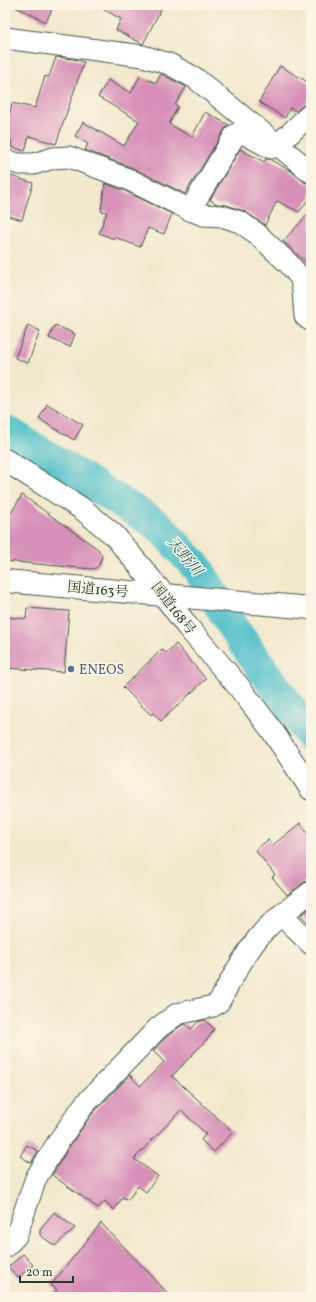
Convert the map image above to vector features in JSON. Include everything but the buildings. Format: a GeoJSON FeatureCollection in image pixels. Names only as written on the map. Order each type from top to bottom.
{"type":"FeatureCollection","features":[{"type":"Feature","properties":{"kind":"highway","name":"国道168号"},"geometry":{"type":"LineString","coordinates":[[5,460],[82,508],[114,535],[267,723],[311,789]]}},
{"type":"Feature","properties":{"kind":"highway","name":"国道163号"},"geometry":{"type":"LineString","coordinates":[[5,581],[311,608]]}},
{"type":"Feature","properties":{"kind":"street"},"geometry":{"type":"LineString","coordinates":[[5,38],[143,56],[169,64],[195,78],[311,172]]}},
{"type":"Feature","properties":{"kind":"street"},"geometry":{"type":"LineString","coordinates":[[190,210],[235,135],[241,132],[271,148],[278,144],[311,114]]}},
{"type":"Feature","properties":{"kind":"street"},"geometry":{"type":"LineString","coordinates":[[5,160],[19,164],[34,164],[52,158],[69,157],[128,179],[203,215],[222,216],[240,222],[256,233],[289,264],[300,277],[306,316],[311,320]]}},
{"type":"Feature","properties":{"kind":"street"},"geometry":{"type":"LineString","coordinates":[[5,1247],[16,1236],[36,1178],[58,1142],[84,1105],[158,1028],[177,1014],[213,1006],[219,1002],[242,960],[258,938],[281,915],[311,892]]}},
{"type":"Feature","properties":{"kind":"street"},"geometry":{"type":"LineString","coordinates":[[281,915],[311,944]]}},
{"type":"Feature","properties":{"kind":"waterway","name":"天野川"},"geometry":{"type":"LineString","coordinates":[[5,430],[159,526],[199,570],[233,628],[311,737]]}},
{"type":"Feature","properties":{"kind":"place","name":"ENEOS"},"geometry":{"type":"Point","coordinates":[71,669]}}]}
